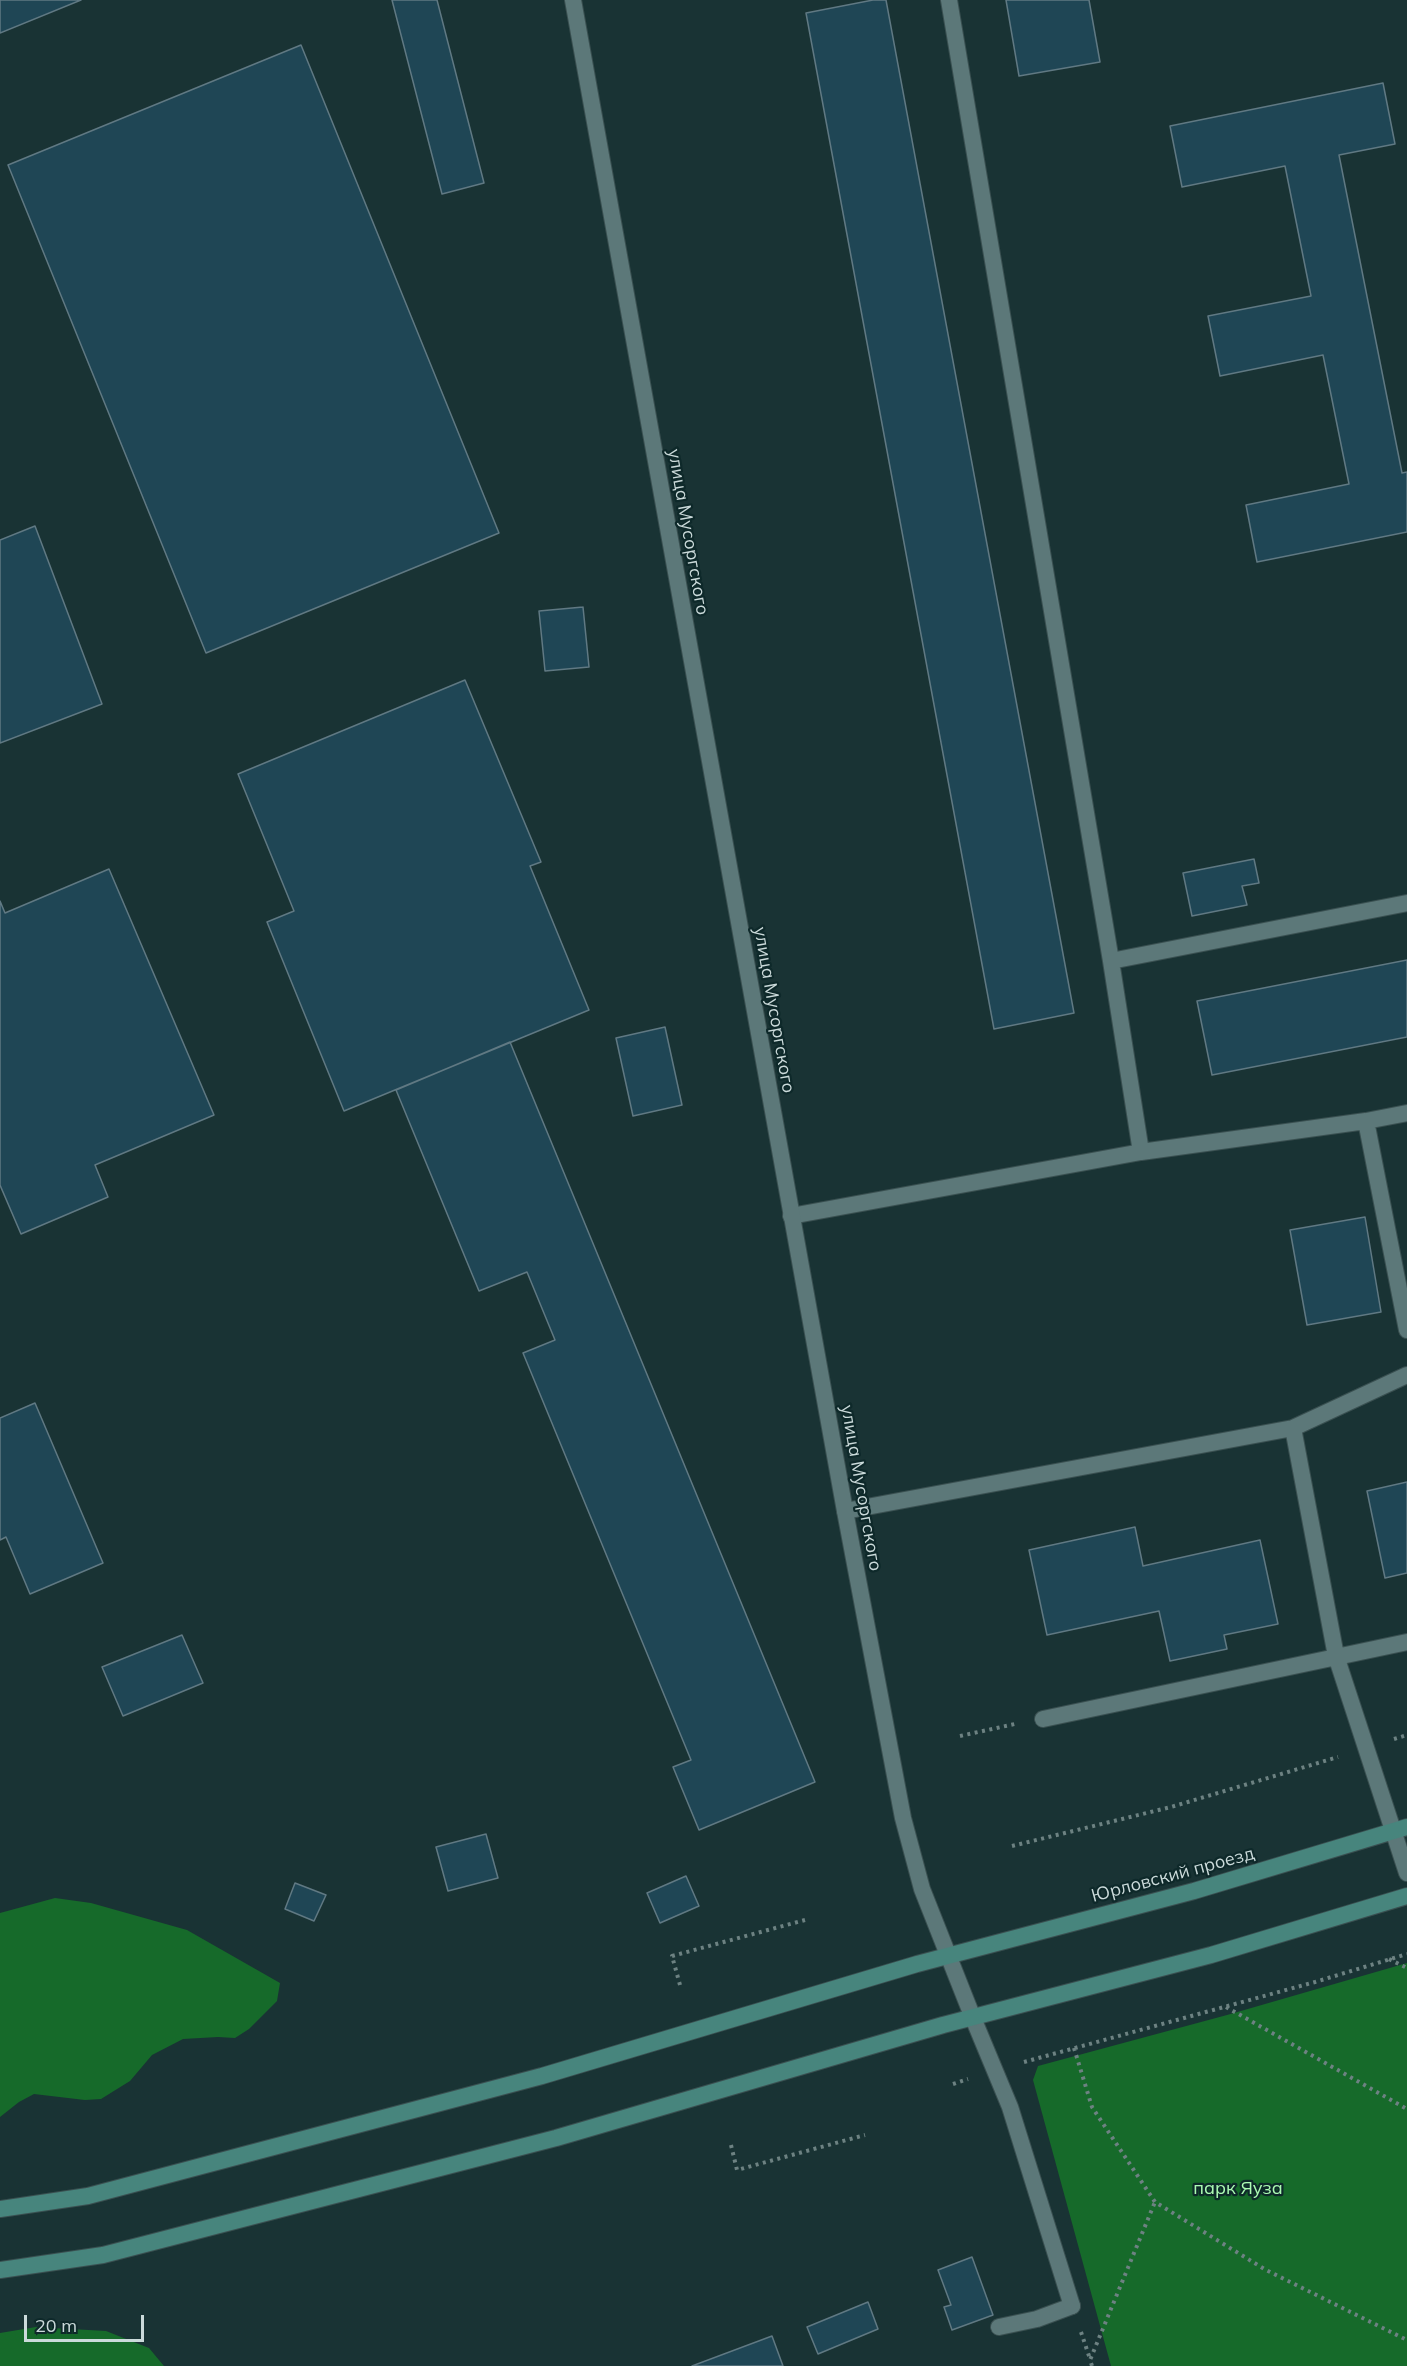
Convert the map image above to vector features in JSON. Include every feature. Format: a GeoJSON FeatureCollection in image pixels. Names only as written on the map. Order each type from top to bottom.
{"type":"FeatureCollection","features":[{"type":"Feature","properties":{"kind":"main road","name":"Юрловский проезд"},"geometry":{"type":"LineString","coordinates":[[0,2209],[88,2196],[542,2076],[916,1964],[1194,1891],[1401,1829]]}},
{"type":"Feature","properties":{"kind":"main road"},"geometry":{"type":"LineString","coordinates":[[0,2270],[103,2255],[556,2138],[973,2018],[1211,1955],[1407,1896]]}},
{"type":"Feature","properties":{"kind":"street","name":"улица Мусоргского"},"geometry":{"type":"LineString","coordinates":[[573,0],[845,1511],[903,1818],[922,1889],[1027,2157],[1035,2190],[1072,2306],[1036,2319],[999,2327]]}},
{"type":"Feature","properties":{"kind":"street"},"geometry":{"type":"LineString","coordinates":[[949,0],[1142,1152]]}},
{"type":"Feature","properties":{"kind":"street"},"geometry":{"type":"LineString","coordinates":[[1111,961],[1407,903]]}},
{"type":"Feature","properties":{"kind":"street"},"geometry":{"type":"LineString","coordinates":[[792,1216],[1142,1152],[1366,1121],[1407,1113]]}},
{"type":"Feature","properties":{"kind":"street"},"geometry":{"type":"LineString","coordinates":[[1366,1121],[1407,1330]]}},
{"type":"Feature","properties":{"kind":"street"},"geometry":{"type":"LineString","coordinates":[[845,1511],[1293,1428],[1407,1375]]}},
{"type":"Feature","properties":{"kind":"street"},"geometry":{"type":"LineString","coordinates":[[1293,1428],[1336,1656],[1367,1748],[1401,1829],[1407,1873]]}},
{"type":"Feature","properties":{"kind":"street"},"geometry":{"type":"LineString","coordinates":[[1043,1719],[1407,1642]]}},
{"type":"Feature","properties":{"kind":"path"},"geometry":{"type":"LineString","coordinates":[[960,1736],[1043,1719]]}},
{"type":"Feature","properties":{"kind":"path"},"geometry":{"type":"LineString","coordinates":[[1012,1846],[1171,1807],[1407,1735]]}},
{"type":"Feature","properties":{"kind":"path"},"geometry":{"type":"LineString","coordinates":[[680,1985],[672,1956],[805,1920]]}},
{"type":"Feature","properties":{"kind":"path"},"geometry":{"type":"LineString","coordinates":[[995,2071],[1407,1954]]}},
{"type":"Feature","properties":{"kind":"path"},"geometry":{"type":"LineString","coordinates":[[1389,1959],[1407,1968]]}},
{"type":"Feature","properties":{"kind":"path"},"geometry":{"type":"LineString","coordinates":[[1226,2007],[1407,2109]]}},
{"type":"Feature","properties":{"kind":"path"},"geometry":{"type":"LineString","coordinates":[[1074,2048],[1092,2107],[1155,2202],[1266,2270],[1407,2340]]}},
{"type":"Feature","properties":{"kind":"path"},"geometry":{"type":"LineString","coordinates":[[731,2145],[737,2170],[865,2135]]}},
{"type":"Feature","properties":{"kind":"path"},"geometry":{"type":"LineString","coordinates":[[1092,2366],[1090,2360],[1155,2202]]}},
{"type":"Feature","properties":{"kind":"green space"},"geometry":{"type":"Polygon","coordinates":[[[55,1898],[91,1903],[187,1930],[280,1983],[277,2001],[249,2029],[235,2038],[183,2039],[152,2055],[130,2081],[101,2099],[85,2100],[34,2094],[0,2117],[0,1913],[55,1898]]]}},
{"type":"Feature","properties":{"kind":"green space","name":"парк Яуза"},"geometry":{"type":"Polygon","coordinates":[[[1407,1963],[1407,2366],[1111,2366],[1033,2080],[1038,2066],[1407,1963]]]}},
{"type":"Feature","properties":{"kind":"green space"},"geometry":{"type":"Polygon","coordinates":[[[36,2327],[106,2331],[149,2348],[164,2366],[0,2366],[0,2333],[36,2327]]]}},
{"type":"Feature","properties":{"kind":"building"},"geometry":{"type":"Polygon","coordinates":[[[0,0],[81,0],[0,33],[0,0]]]}},
{"type":"Feature","properties":{"kind":"building"},"geometry":{"type":"Polygon","coordinates":[[[392,0],[437,0],[484,183],[442,194],[392,0]]]}},
{"type":"Feature","properties":{"kind":"building"},"geometry":{"type":"Polygon","coordinates":[[[873,0],[886,0],[1074,1013],[994,1029],[806,13],[873,0]]]}},
{"type":"Feature","properties":{"kind":"building"},"geometry":{"type":"Polygon","coordinates":[[[1006,0],[1089,0],[1100,62],[1019,76],[1006,0]]]}},
{"type":"Feature","properties":{"kind":"building"},"geometry":{"type":"Polygon","coordinates":[[[301,45],[499,533],[206,653],[8,165],[301,45]]]}},
{"type":"Feature","properties":{"kind":"building"},"geometry":{"type":"Polygon","coordinates":[[[1383,83],[1395,144],[1339,155],[1402,473],[1407,472],[1407,532],[1257,562],[1246,505],[1349,484],[1323,355],[1220,376],[1208,316],[1311,296],[1285,166],[1182,187],[1170,126],[1383,83]]]}},
{"type":"Feature","properties":{"kind":"building"},"geometry":{"type":"Polygon","coordinates":[[[35,526],[102,704],[0,743],[0,540],[35,526]]]}},
{"type":"Feature","properties":{"kind":"building"},"geometry":{"type":"Polygon","coordinates":[[[583,607],[589,667],[545,671],[539,611],[583,607]]]}},
{"type":"Feature","properties":{"kind":"building"},"geometry":{"type":"Polygon","coordinates":[[[465,680],[541,862],[530,866],[589,1010],[344,1111],[267,922],[294,911],[238,774],[465,680]]]}},
{"type":"Feature","properties":{"kind":"building"},"geometry":{"type":"Polygon","coordinates":[[[1254,859],[1259,883],[1242,886],[1247,905],[1192,916],[1183,873],[1254,859]]]}},
{"type":"Feature","properties":{"kind":"building"},"geometry":{"type":"Polygon","coordinates":[[[109,869],[214,1115],[95,1165],[108,1197],[21,1234],[0,1185],[0,901],[5,913],[109,869]]]}},
{"type":"Feature","properties":{"kind":"building"},"geometry":{"type":"Polygon","coordinates":[[[1407,960],[1407,1037],[1212,1075],[1197,1001],[1407,960]]]}},
{"type":"Feature","properties":{"kind":"building"},"geometry":{"type":"Polygon","coordinates":[[[665,1027],[682,1105],[633,1116],[616,1038],[665,1027]]]}},
{"type":"Feature","properties":{"kind":"building"},"geometry":{"type":"Polygon","coordinates":[[[510,1042],[815,1782],[699,1830],[673,1767],[691,1760],[523,1353],[555,1340],[527,1272],[479,1291],[396,1090],[510,1042]]]}},
{"type":"Feature","properties":{"kind":"building"},"geometry":{"type":"Polygon","coordinates":[[[1365,1217],[1381,1312],[1307,1325],[1290,1230],[1365,1217]]]}},
{"type":"Feature","properties":{"kind":"building"},"geometry":{"type":"Polygon","coordinates":[[[35,1403],[103,1563],[30,1594],[6,1537],[0,1540],[0,1418],[35,1403]]]}},
{"type":"Feature","properties":{"kind":"building"},"geometry":{"type":"Polygon","coordinates":[[[1407,1482],[1407,1573],[1385,1578],[1367,1491],[1407,1482]]]}},
{"type":"Feature","properties":{"kind":"building"},"geometry":{"type":"Polygon","coordinates":[[[1135,1527],[1143,1566],[1260,1540],[1278,1624],[1224,1635],[1227,1649],[1170,1661],[1159,1611],[1047,1635],[1029,1550],[1135,1527]]]}},
{"type":"Feature","properties":{"kind":"building"},"geometry":{"type":"Polygon","coordinates":[[[182,1635],[203,1683],[123,1716],[102,1667],[182,1635]]]}},
{"type":"Feature","properties":{"kind":"building"},"geometry":{"type":"Polygon","coordinates":[[[486,1834],[498,1878],[448,1891],[436,1847],[486,1834]]]}},
{"type":"Feature","properties":{"kind":"building"},"geometry":{"type":"Polygon","coordinates":[[[686,1876],[699,1906],[660,1923],[647,1893],[686,1876]]]}},
{"type":"Feature","properties":{"kind":"building"},"geometry":{"type":"Polygon","coordinates":[[[295,1883],[326,1895],[314,1921],[285,1909],[295,1883]]]}},
{"type":"Feature","properties":{"kind":"building"},"geometry":{"type":"Polygon","coordinates":[[[972,2257],[993,2315],[952,2330],[944,2307],[951,2305],[938,2270],[972,2257]]]}},
{"type":"Feature","properties":{"kind":"building"},"geometry":{"type":"Polygon","coordinates":[[[868,2302],[878,2329],[818,2354],[807,2327],[868,2302]]]}},
{"type":"Feature","properties":{"kind":"building"},"geometry":{"type":"Polygon","coordinates":[[[772,2336],[783,2366],[692,2366],[772,2336]]]}}]}
